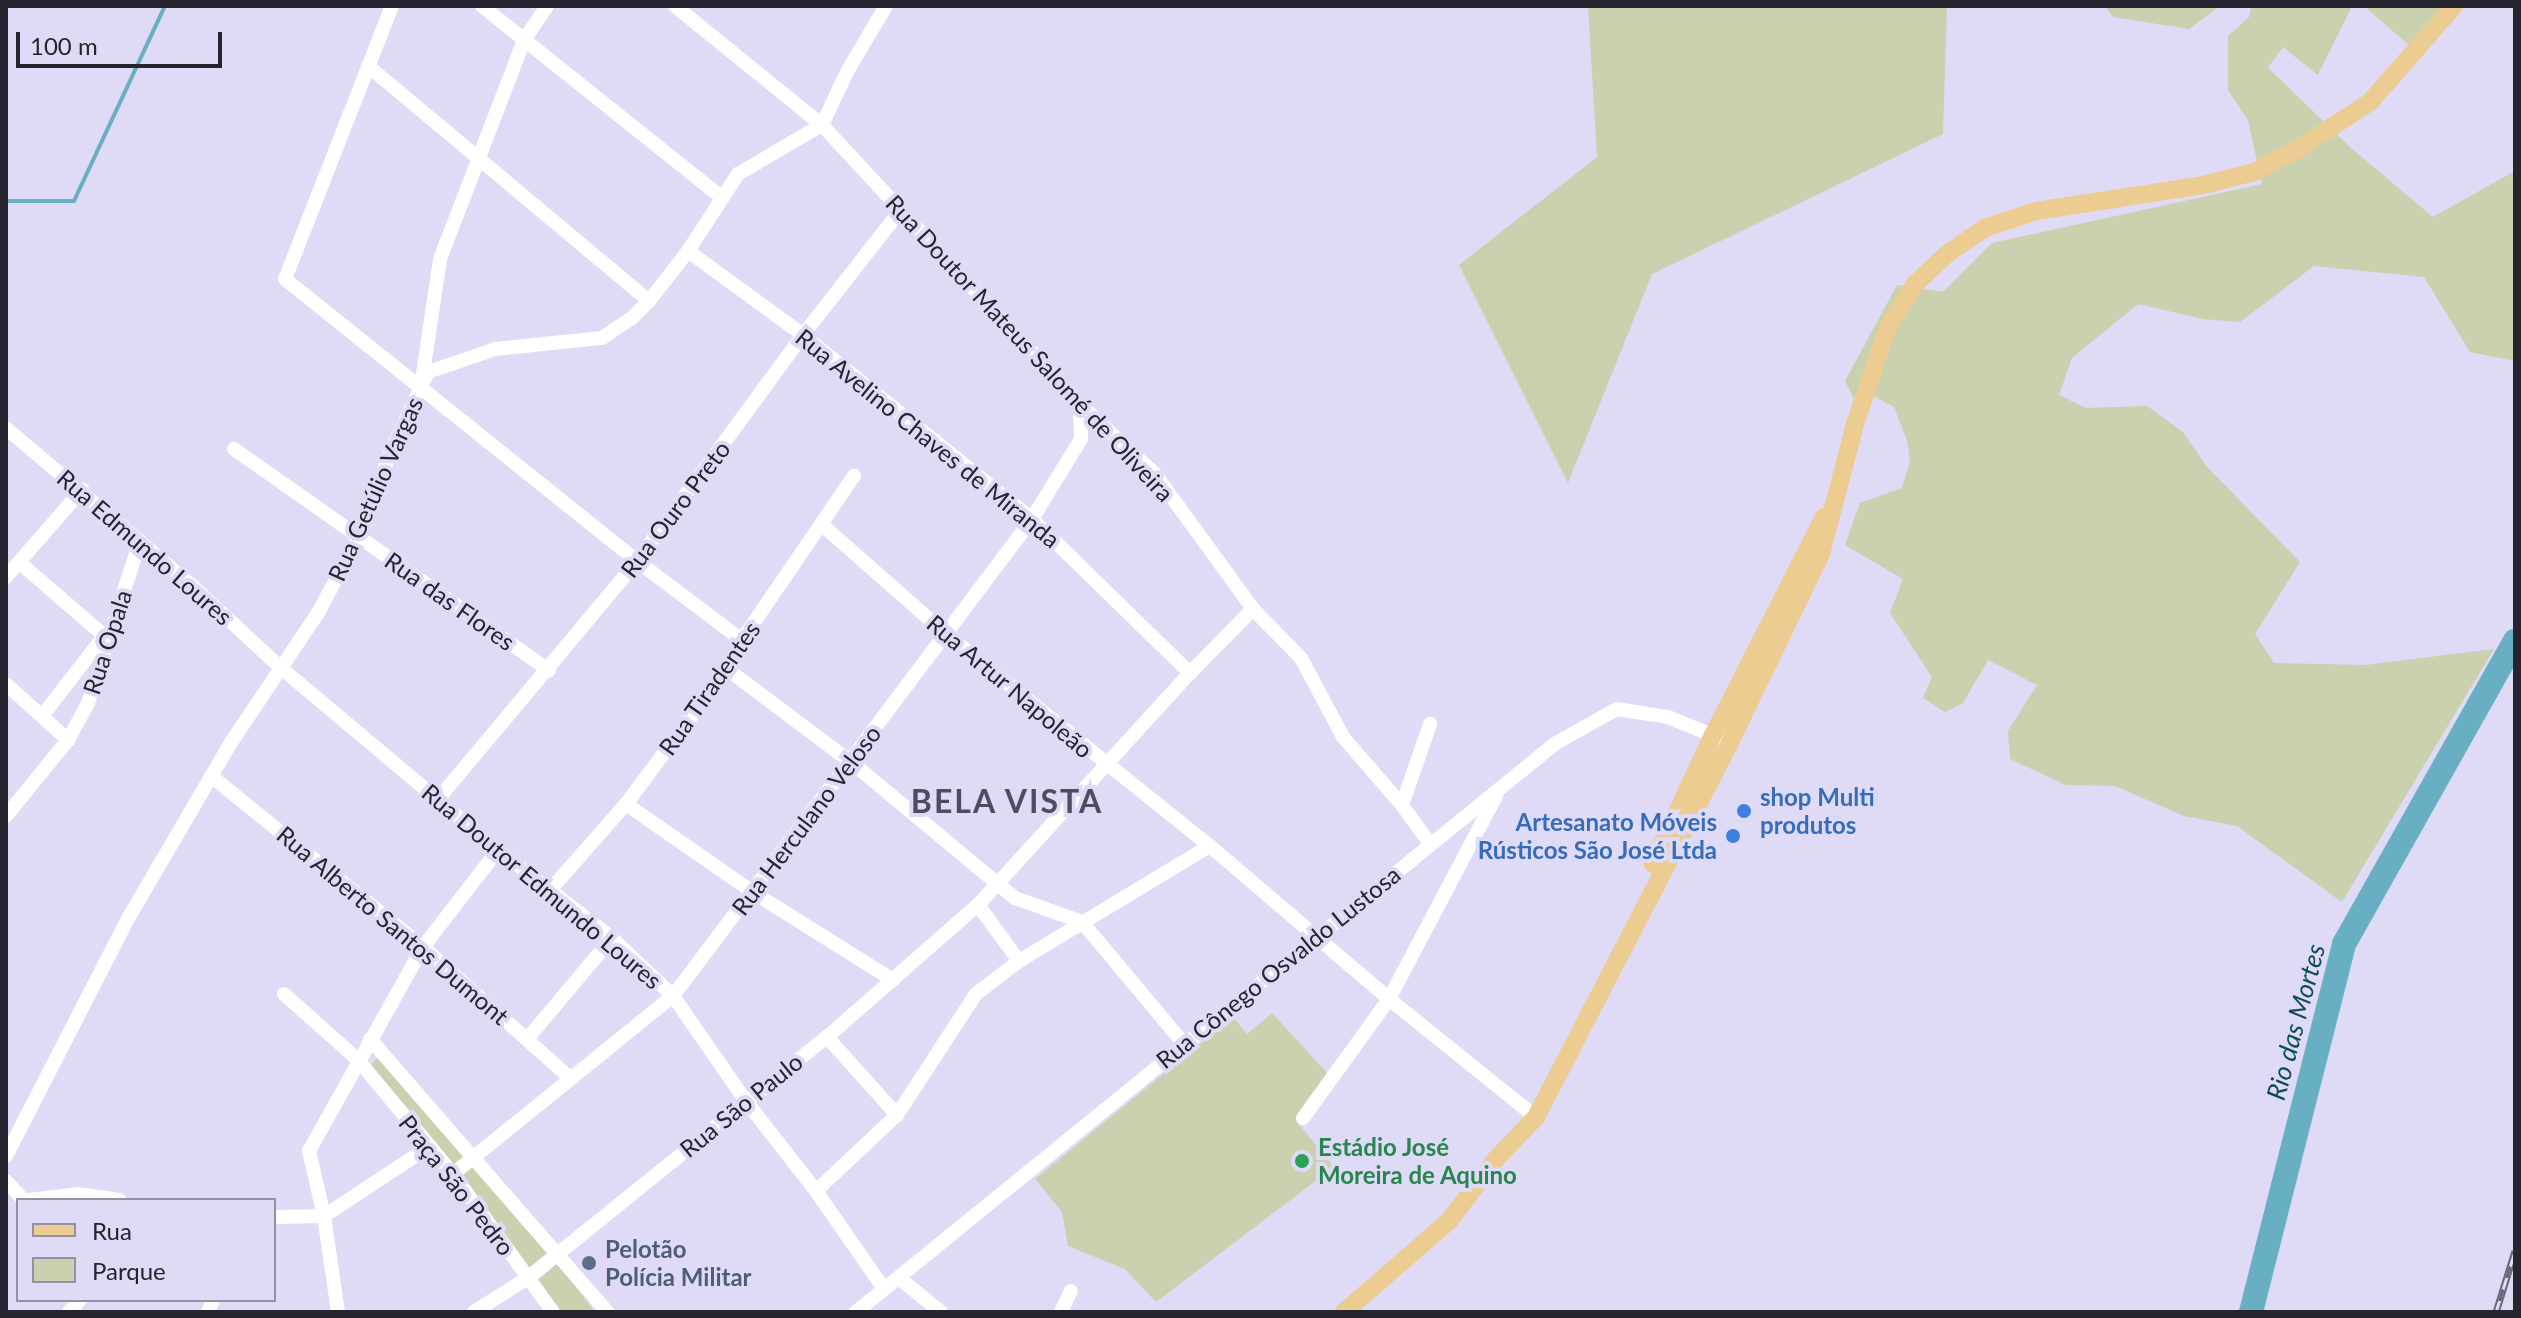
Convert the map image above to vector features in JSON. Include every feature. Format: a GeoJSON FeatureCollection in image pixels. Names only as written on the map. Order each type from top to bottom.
{"type":"FeatureCollection","features":[{"type":"Feature","properties":{"kind":"main road"},"geometry":{"type":"LineString","coordinates":[[1344,1312],[1449,1221],[1531,1113],[1721,739],[1821,554],[1855,424],[1888,327],[1915,284],[1947,254],[1985,228],[2036,211],[2203,185],[2254,172],[2298,149],[2370,102],[2454,6]]}},
{"type":"Feature","properties":{"kind":"street"},"geometry":{"type":"LineString","coordinates":[[392,6],[285,279],[637,561],[742,640]]}},
{"type":"Feature","properties":{"kind":"street"},"geometry":{"type":"LineString","coordinates":[[482,6],[721,197]]}},
{"type":"Feature","properties":{"kind":"street"},"geometry":{"type":"LineString","coordinates":[[421,388],[440,259],[477,155],[524,40],[547,6]]}},
{"type":"Feature","properties":{"kind":"street","name":"Rua Doutor Mateus Salomé de Oliveira"},"geometry":{"type":"LineString","coordinates":[[675,6],[822,125],[1080,404],[1155,474],[1253,609],[1301,658],[1343,737],[1402,805],[1430,844]]}},
{"type":"Feature","properties":{"kind":"street"},"geometry":{"type":"LineString","coordinates":[[822,125],[886,6]]}},
{"type":"Feature","properties":{"kind":"street"},"geometry":{"type":"LineString","coordinates":[[368,66],[649,301]]}},
{"type":"Feature","properties":{"kind":"street","name":"Rua Getúlio Vargas"},"geometry":{"type":"LineString","coordinates":[[6,1156],[129,917],[211,776],[318,613],[358,538],[391,451],[428,372],[495,349],[602,338],[632,318],[649,301],[688,251],[738,174],[822,125]]}},
{"type":"Feature","properties":{"kind":"street","name":"Rua Ouro Preto"},"geometry":{"type":"LineString","coordinates":[[439,798],[637,561],[803,335],[900,211]]}},
{"type":"Feature","properties":{"kind":"street","name":"Rua Avelino Chaves de Miranda"},"geometry":{"type":"LineString","coordinates":[[688,251],[803,335],[1032,519],[1190,673]]}},
{"type":"Feature","properties":{"kind":"street","name":"Rua Herculano Veloso"},"geometry":{"type":"LineString","coordinates":[[453,1174],[673,996],[1032,519],[1081,439],[1080,404]]}},
{"type":"Feature","properties":{"kind":"street","name":"Rua Edmundo Loures"},"geometry":{"type":"LineString","coordinates":[[6,428],[82,490],[281,668]]}},
{"type":"Feature","properties":{"kind":"street","name":"Rua das Flores"},"geometry":{"type":"LineString","coordinates":[[234,449],[549,670]]}},
{"type":"Feature","properties":{"kind":"street","name":"Rua Tiradentes"},"geometry":{"type":"LineString","coordinates":[[551,889],[626,804],[727,669],[742,640],[854,476]]}},
{"type":"Feature","properties":{"kind":"street"},"geometry":{"type":"LineString","coordinates":[[6,577],[82,490]]}},
{"type":"Feature","properties":{"kind":"street","name":"Rua Artur Napoleão"},"geometry":{"type":"LineString","coordinates":[[821,524],[946,634],[1210,846],[1389,999],[1531,1113]]}},
{"type":"Feature","properties":{"kind":"street","name":"Rua Opala"},"geometry":{"type":"LineString","coordinates":[[6,816],[68,740],[88,703],[106,638],[140,541]]}},
{"type":"Feature","properties":{"kind":"street"},"geometry":{"type":"LineString","coordinates":[[19,562],[106,638],[42,716]]}},
{"type":"Feature","properties":{"kind":"street","name":"Rua São Paulo"},"geometry":{"type":"LineString","coordinates":[[474,1312],[528,1278],[745,1100],[827,1037],[978,905],[1190,673],[1253,609]]}},
{"type":"Feature","properties":{"kind":"street","name":"Rua Doutor Edmundo Loures"},"geometry":{"type":"LineString","coordinates":[[281,668],[498,850],[612,938],[673,996],[884,1289]]}},
{"type":"Feature","properties":{"kind":"street"},"geometry":{"type":"LineString","coordinates":[[727,669],[851,762],[998,886],[1015,898],[1082,922],[1183,1043]]}},
{"type":"Feature","properties":{"kind":"street"},"geometry":{"type":"LineString","coordinates":[[6,684],[68,740]]}},
{"type":"Feature","properties":{"kind":"street","name":"Rua Cônego Osvaldo Lustosa"},"geometry":{"type":"LineString","coordinates":[[856,1312],[1183,1043],[1556,743],[1617,709],[1668,717],[1721,739]]}},
{"type":"Feature","properties":{"kind":"street"},"geometry":{"type":"LineString","coordinates":[[1402,805],[1430,724]]}},
{"type":"Feature","properties":{"kind":"street","name":"Rua Alberto Santos Dumont"},"geometry":{"type":"LineString","coordinates":[[211,776],[423,947],[571,1079]]}},
{"type":"Feature","properties":{"kind":"street"},"geometry":{"type":"LineString","coordinates":[[1303,1118],[1389,999],[1498,792]]}},
{"type":"Feature","properties":{"kind":"street"},"geometry":{"type":"LineString","coordinates":[[626,804],[751,891],[893,980]]}},
{"type":"Feature","properties":{"kind":"street"},"geometry":{"type":"LineString","coordinates":[[816,1191],[897,1115],[976,994],[1019,961],[1210,846]]}},
{"type":"Feature","properties":{"kind":"street"},"geometry":{"type":"LineString","coordinates":[[338,1312],[324,1216],[309,1151],[423,947],[498,850]]}},
{"type":"Feature","properties":{"kind":"street"},"geometry":{"type":"LineString","coordinates":[[978,905],[1019,961]]}},
{"type":"Feature","properties":{"kind":"street"},"geometry":{"type":"LineString","coordinates":[[528,1038],[612,938]]}},
{"type":"Feature","properties":{"kind":"street","name":"Praça São Pedro"},"geometry":{"type":"LineString","coordinates":[[284,994],[358,1060],[453,1174],[553,1312]]}},
{"type":"Feature","properties":{"kind":"street"},"geometry":{"type":"LineString","coordinates":[[827,1037],[897,1115]]}},
{"type":"Feature","properties":{"kind":"street"},"geometry":{"type":"LineString","coordinates":[[370,1039],[475,1156],[607,1312]]}},
{"type":"Feature","properties":{"kind":"street"},"geometry":{"type":"LineString","coordinates":[[276,1217],[324,1216],[430,1146]]}},
{"type":"Feature","properties":{"kind":"street"},"geometry":{"type":"LineString","coordinates":[[6,1181],[24,1198]]}},
{"type":"Feature","properties":{"kind":"street"},"geometry":{"type":"LineString","coordinates":[[43,1198],[78,1194],[106,1198]]}},
{"type":"Feature","properties":{"kind":"street"},"geometry":{"type":"LineString","coordinates":[[899,1278],[941,1312]]}},
{"type":"Feature","properties":{"kind":"street"},"geometry":{"type":"LineString","coordinates":[[1061,1312],[1071,1291]]}},
{"type":"Feature","properties":{"kind":"green space"},"geometry":{"type":"Polygon","coordinates":[[[1588,6],[1947,6],[1943,134],[1652,274],[1568,483],[1459,265],[1597,157],[1588,6]]]}},
{"type":"Feature","properties":{"kind":"green space"},"geometry":{"type":"Polygon","coordinates":[[[2105,6],[2220,6],[2189,29],[2113,17],[2105,6]]]}},
{"type":"Feature","properties":{"kind":"green space"},"geometry":{"type":"Polygon","coordinates":[[[2251,6],[2352,6],[2318,75],[2283,47],[2268,68],[2351,148],[2433,217],[2515,171],[2515,361],[2470,352],[2424,277],[2314,266],[2240,322],[2203,319],[2138,304],[2072,358],[2059,395],[2085,408],[2147,406],[2183,432],[2207,467],[2300,562],[2255,634],[2274,663],[2366,665],[2494,649],[2342,902],[2237,826],[2184,816],[2115,786],[2066,785],[2010,759],[2008,731],[2037,685],[1988,660],[1963,703],[1945,712],[1923,698],[1932,677],[1890,613],[1903,579],[1845,545],[1860,503],[1902,488],[1910,461],[1907,440],[1894,407],[1862,390],[1858,407],[1845,381],[1897,285],[1943,292],[1992,243],[2262,184],[2248,120],[2228,90],[2228,36],[2249,17],[2251,6]]]}},
{"type":"Feature","properties":{"kind":"green space"},"geometry":{"type":"Polygon","coordinates":[[[2364,6],[2443,6],[2410,46],[2364,6]]]}},
{"type":"Feature","properties":{"kind":"green space"},"geometry":{"type":"Polygon","coordinates":[[[1272,1013],[1327,1073],[1296,1121],[1334,1167],[1156,1302],[1125,1269],[1068,1246],[1062,1212],[1035,1179],[1233,1017],[1247,1034],[1272,1013]]]}},
{"type":"Feature","properties":{"kind":"green space"},"geometry":{"type":"Polygon","coordinates":[[[380,1056],[468,1156],[452,1168],[368,1067],[380,1056]]]}},
{"type":"Feature","properties":{"kind":"green space"},"geometry":{"type":"Polygon","coordinates":[[[476,1164],[548,1252],[528,1268],[459,1178],[476,1164]]]}},
{"type":"Feature","properties":{"kind":"green space"},"geometry":{"type":"Polygon","coordinates":[[[558,1263],[595,1312],[561,1312],[538,1280],[558,1263]]]}},
{"type":"Feature","properties":{"kind":"waterway"},"geometry":{"type":"LineString","coordinates":[[6,201],[74,201],[165,6]]}},
{"type":"Feature","properties":{"kind":"waterway","name":"Rio das Mortes"},"geometry":{"type":"LineString","coordinates":[[2251,1312],[2344,944],[2515,641]]}},
{"type":"Feature","properties":{"kind":"railway"},"geometry":{"type":"LineString","coordinates":[[2496,1312],[2515,1251]]}},
{"type":"Feature","properties":{"kind":"place","name":"shop Multi produtos"},"geometry":{"type":"Point","coordinates":[1744,811]}},
{"type":"Feature","properties":{"kind":"place","name":"Artesanato Móveis Rústicos São José Ltda"},"geometry":{"type":"Point","coordinates":[1733,836]}},
{"type":"Feature","properties":{"kind":"place","name":"Estádio José Moreira de Aquino"},"geometry":{"type":"Point","coordinates":[1302,1161]}},
{"type":"Feature","properties":{"kind":"place","name":"Pelotão Polícia Militar"},"geometry":{"type":"Point","coordinates":[589,1263]}},
{"type":"Feature","properties":{"kind":"district","name":"BELA VISTA"},"geometry":{"type":"Point","coordinates":[1007,801]}}]}
